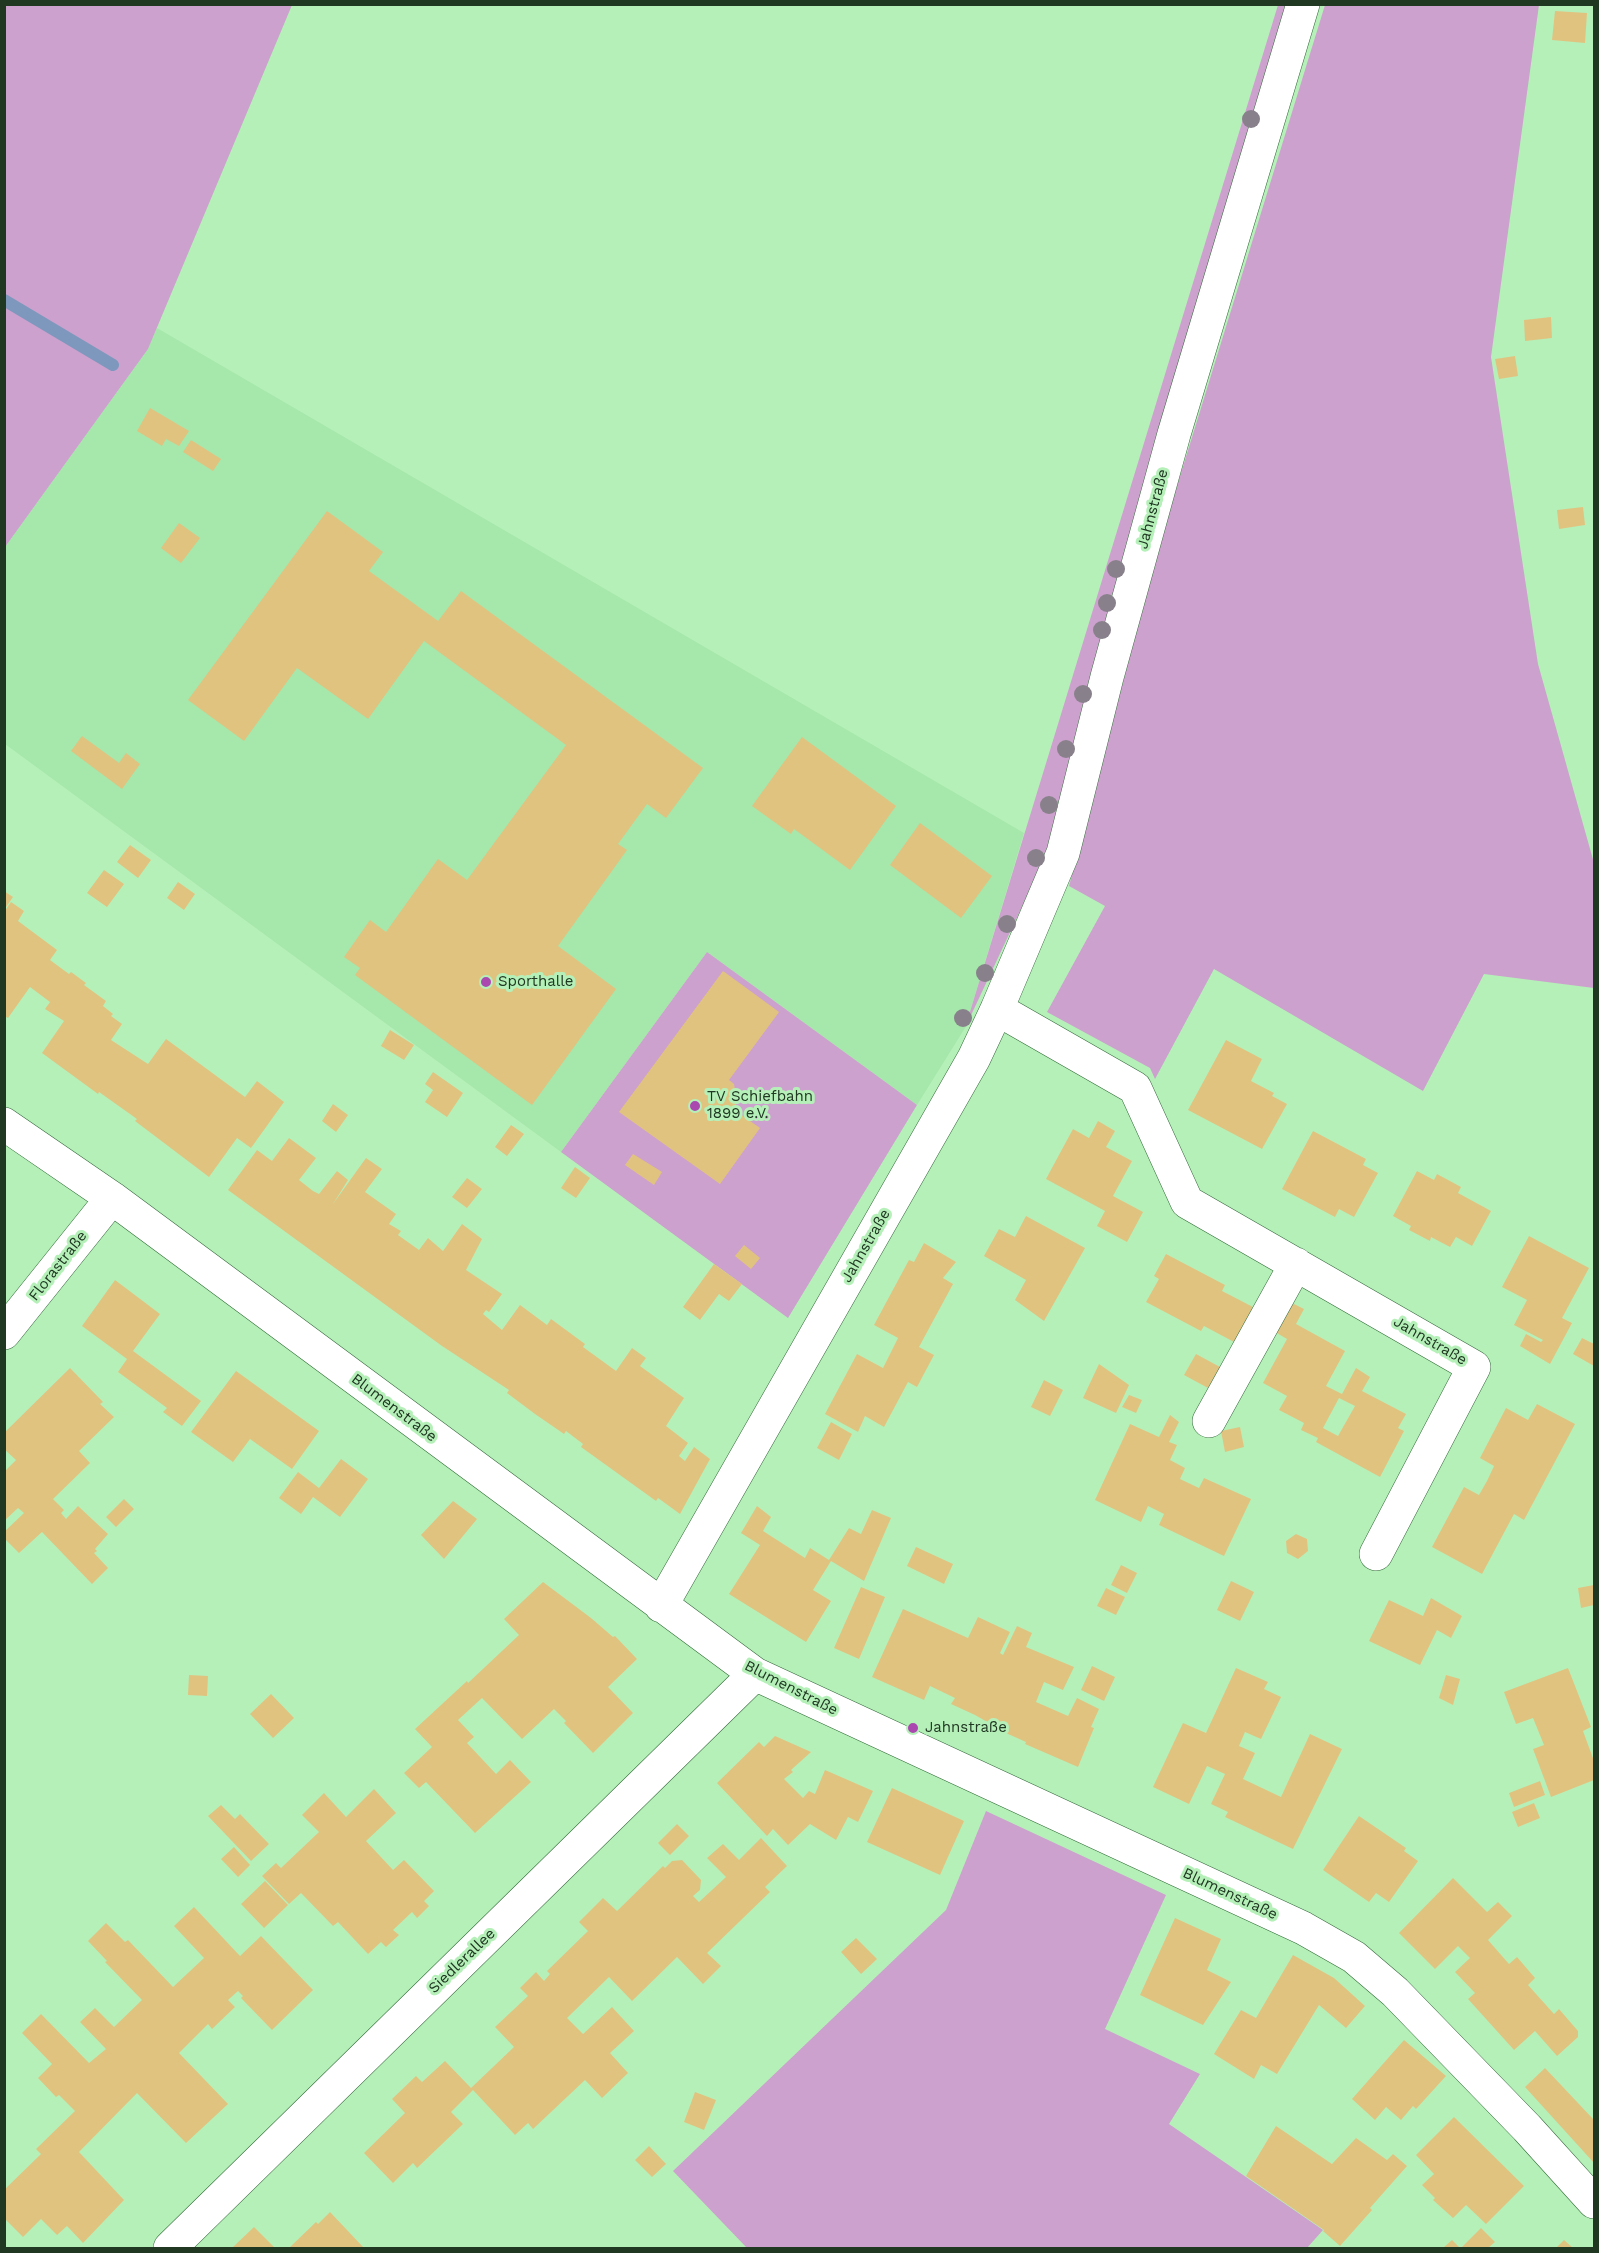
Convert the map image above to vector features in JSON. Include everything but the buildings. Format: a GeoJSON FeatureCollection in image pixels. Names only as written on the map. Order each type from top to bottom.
{"type":"FeatureCollection","features":[{"type":"Feature","properties":{"kind":"street","name":"Jahnstraße"},"geometry":{"type":"LineString","coordinates":[[661,1606],[974,1058],[1063,853],[1107,677],[1174,434],[1303,4]]}},
{"type":"Feature","properties":{"kind":"street","name":"Jahnstraße"},"geometry":{"type":"LineString","coordinates":[[997,1009],[1135,1088],[1187,1202],[1474,1367],[1376,1554]]}},
{"type":"Feature","properties":{"kind":"street","name":"Blumenstraße"},"geometry":{"type":"LineString","coordinates":[[4,1124],[112,1198],[755,1674],[1292,1923],[1354,1957],[1395,1992],[1445,2043],[1594,2202]]}},
{"type":"Feature","properties":{"kind":"street","name":"Florastraße"},"geometry":{"type":"LineString","coordinates":[[4,1333],[112,1198]]}},
{"type":"Feature","properties":{"kind":"street"},"geometry":{"type":"LineString","coordinates":[[1209,1421],[1296,1264]]}},
{"type":"Feature","properties":{"kind":"street","name":"Siedlerallee"},"geometry":{"type":"LineString","coordinates":[[170,2248],[755,1674]]}},
{"type":"Feature","properties":{"kind":"shaded area"},"geometry":{"type":"Polygon","coordinates":[[[5,4],[292,5],[148,349],[5,547],[5,4]]]}},
{"type":"Feature","properties":{"kind":"shaded area"},"geometry":{"type":"Polygon","coordinates":[[[1278,5],[1292,5],[1052,843],[965,1028],[1278,5]]]}},
{"type":"Feature","properties":{"kind":"shaded area"},"geometry":{"type":"Polygon","coordinates":[[[1325,5],[1539,5],[1491,357],[1538,664],[1594,863],[1594,988],[1484,974],[1423,1091],[1214,969],[1155,1079],[1150,1068],[1047,1012],[1105,906],[1069,886],[1161,538],[1325,5]]]}},
{"type":"Feature","properties":{"kind":"shaded area"},"geometry":{"type":"Polygon","coordinates":[[[157,328],[1024,833],[965,1028],[917,1105],[707,952],[561,1152],[5,744],[5,547],[148,349],[157,328]]]}},
{"type":"Feature","properties":{"kind":"shaded area"},"geometry":{"type":"Polygon","coordinates":[[[707,952],[917,1105],[788,1318],[561,1152],[707,952]]]}},
{"type":"Feature","properties":{"kind":"shaded area"},"geometry":{"type":"Polygon","coordinates":[[[986,1811],[1166,1895],[1105,2029],[1200,2074],[1169,2124],[1323,2230],[1307,2248],[747,2248],[673,2171],[946,1910],[986,1811]]]}},
{"type":"Feature","properties":{"kind":"waterway"},"geometry":{"type":"LineString","coordinates":[[4,300],[113,365]]}},
{"type":"Feature","properties":{"kind":"place","name":"Sporthalle"},"geometry":{"type":"Point","coordinates":[486,982]}},
{"type":"Feature","properties":{"kind":"place","name":"TV Schiefbahn 1899 e.V."},"geometry":{"type":"Point","coordinates":[695,1106]}},
{"type":"Feature","properties":{"kind":"place","name":"Jahnstraße"},"geometry":{"type":"Point","coordinates":[913,1728]}}]}
